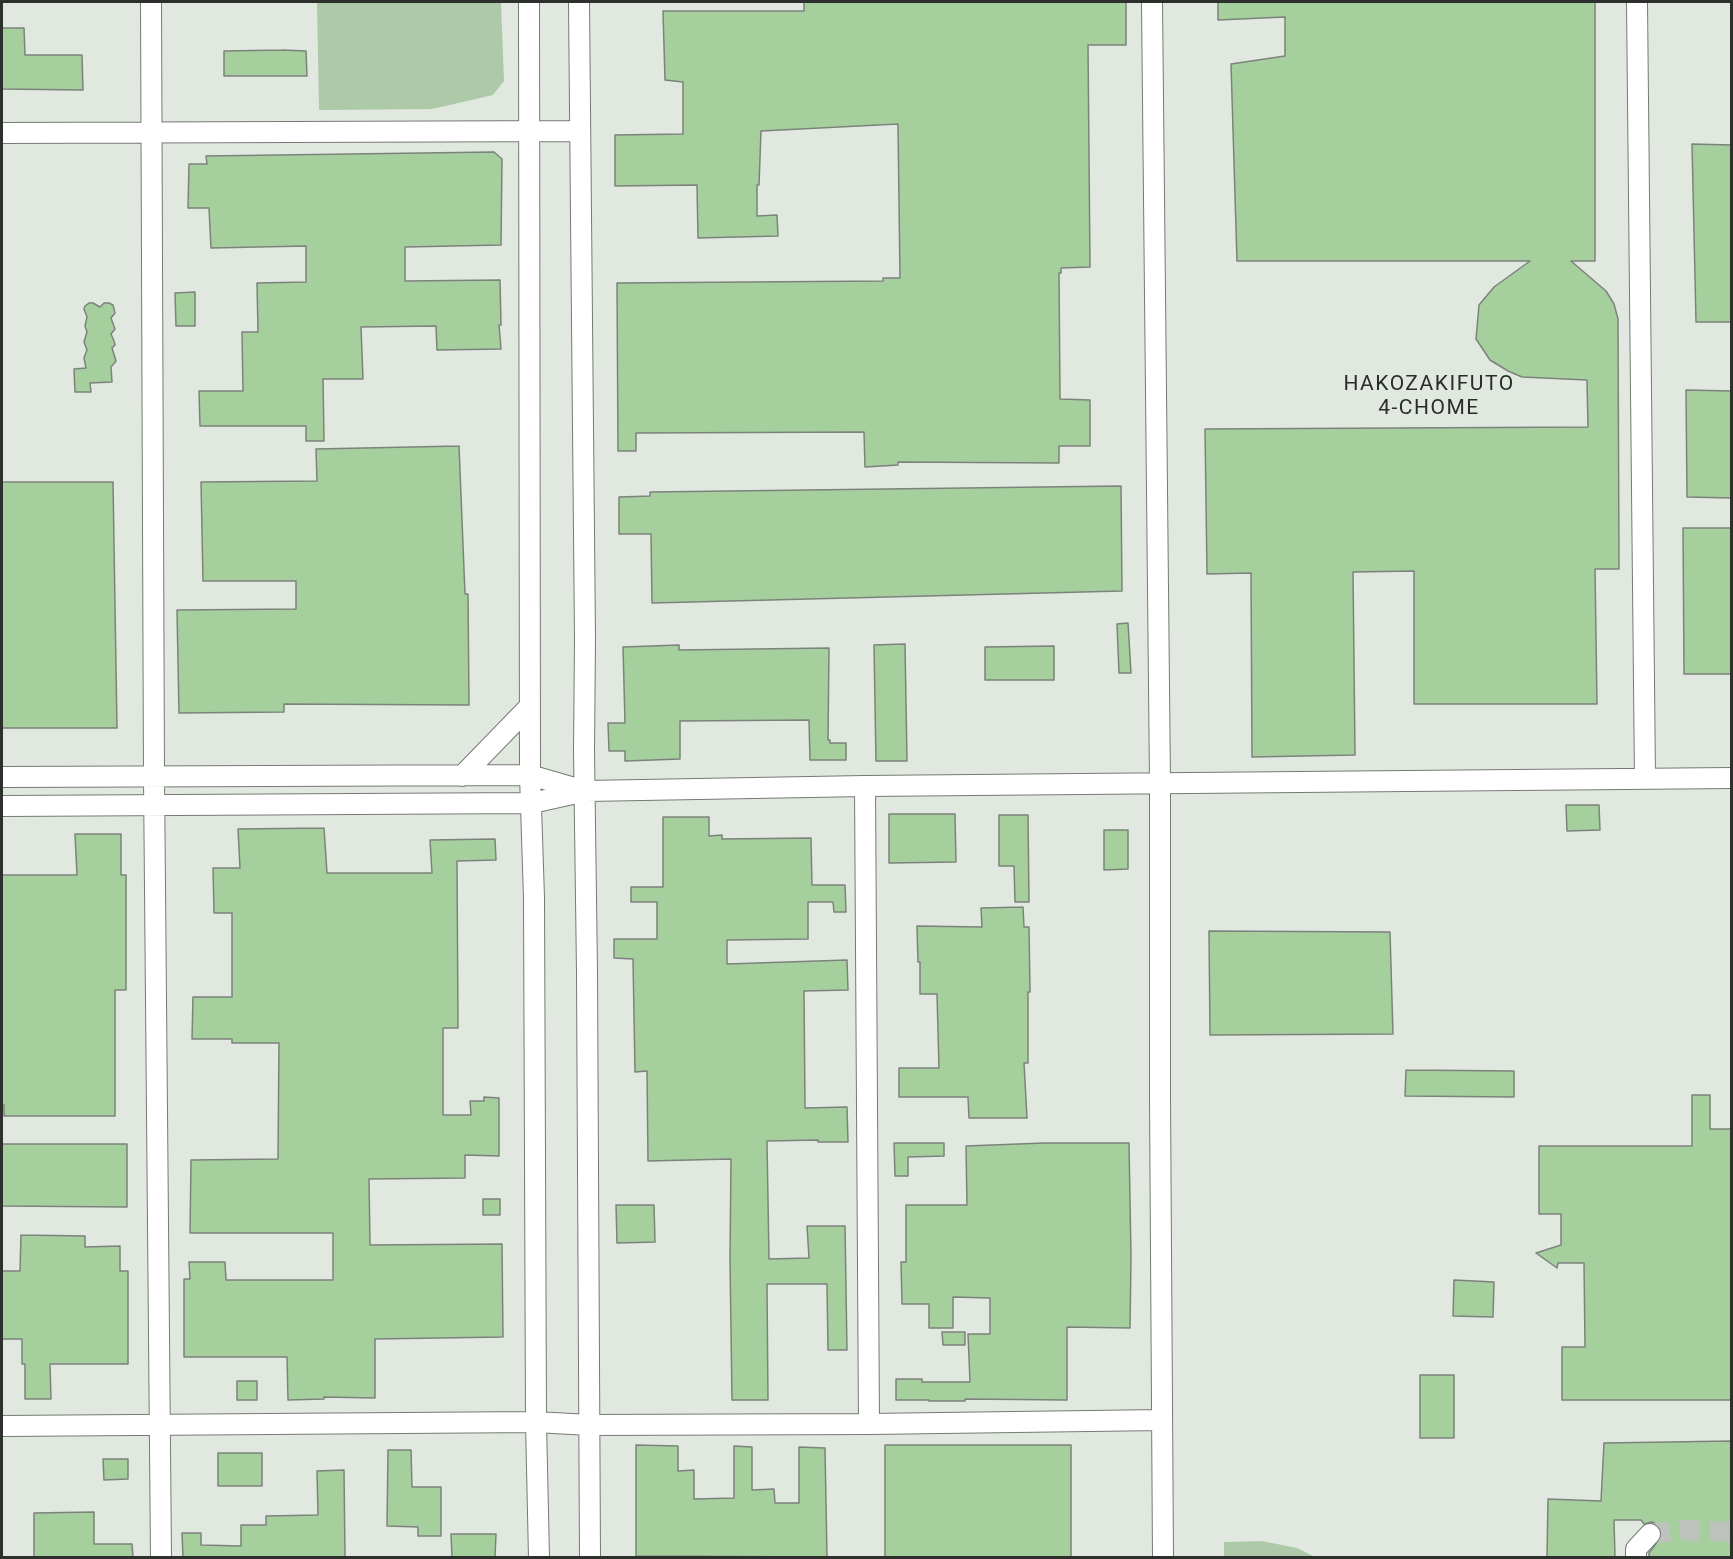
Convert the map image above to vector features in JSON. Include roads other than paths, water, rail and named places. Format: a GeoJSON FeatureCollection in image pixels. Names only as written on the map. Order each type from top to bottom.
{"type":"FeatureCollection","features":[{"type":"Feature","properties":{"kind":"street"},"geometry":{"type":"LineString","coordinates":[[151,2],[154,806],[161,1557]]}},
{"type":"Feature","properties":{"kind":"street"},"geometry":{"type":"LineString","coordinates":[[529,2],[530,775],[534,898],[536,1422],[539,1557]]}},
{"type":"Feature","properties":{"kind":"street"},"geometry":{"type":"LineString","coordinates":[[579,2],[590,1557]]}},
{"type":"Feature","properties":{"kind":"street"},"geometry":{"type":"LineString","coordinates":[[1152,2],[1160,783],[1162,1557]]}},
{"type":"Feature","properties":{"kind":"street"},"geometry":{"type":"LineString","coordinates":[[1637,2],[1646,779]]}},
{"type":"Feature","properties":{"kind":"street"},"geometry":{"type":"LineString","coordinates":[[2,133],[579,131]]}},
{"type":"Feature","properties":{"kind":"street"},"geometry":{"type":"LineString","coordinates":[[462,776],[530,706]]}},
{"type":"Feature","properties":{"kind":"street"},"geometry":{"type":"LineString","coordinates":[[2,777],[530,775],[586,791]]}},
{"type":"Feature","properties":{"kind":"street"},"geometry":{"type":"LineString","coordinates":[[2,806],[532,803],[586,791],[865,786],[1731,778]]}},
{"type":"Feature","properties":{"kind":"street"},"geometry":{"type":"LineString","coordinates":[[865,786],[869,1424]]}},
{"type":"Feature","properties":{"kind":"street"},"geometry":{"type":"LineString","coordinates":[[2,1426],[536,1422],[589,1425],[869,1424],[1162,1419]]}},
{"type":"Feature","properties":{"kind":"street"},"geometry":{"type":"LineString","coordinates":[[1636,1557],[1636,1549],[1650,1534]]}},
{"type":"Feature","properties":{"kind":"tunnel"},"geometry":{"type":"LineString","coordinates":[[1650,1534],[1681,1530],[1732,1532]]}},
{"type":"Feature","properties":{"kind":"district","name":"HAKOZAKIFUTO 4-CHOME"},"geometry":{"type":"Point","coordinates":[1429,397]}}]}
